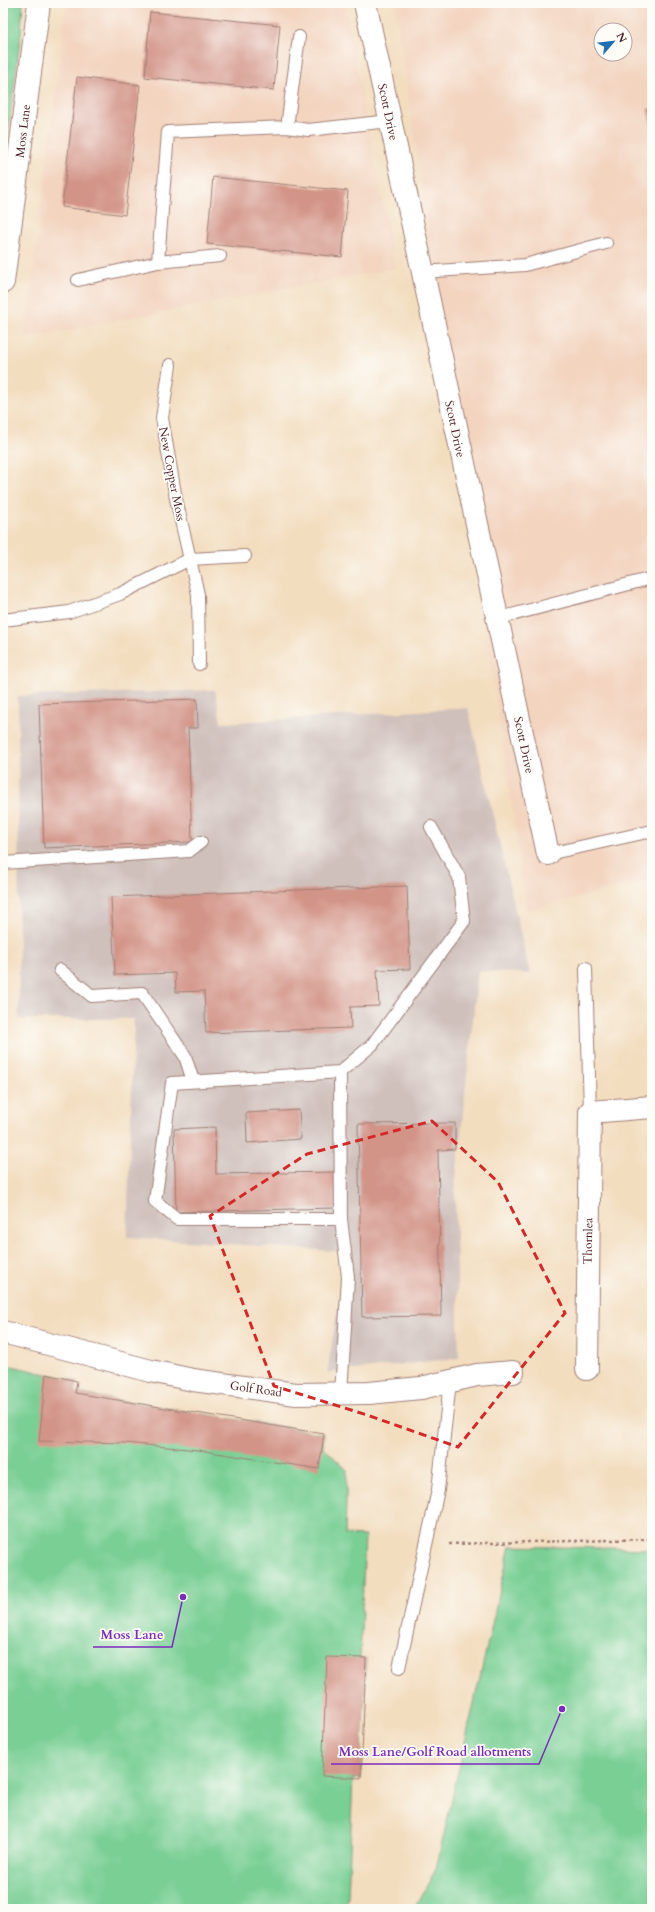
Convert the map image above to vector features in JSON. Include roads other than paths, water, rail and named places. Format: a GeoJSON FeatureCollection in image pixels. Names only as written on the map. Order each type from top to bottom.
{"type":"FeatureCollection","features":[{"type":"Feature","properties":{"kind":"street","name":"Moss Lane"},"geometry":{"type":"LineString","coordinates":[[3,282],[39,3]]}},
{"type":"Feature","properties":{"kind":"street","name":"Scott Drive"},"geometry":{"type":"LineString","coordinates":[[364,3],[548,854]]}},
{"type":"Feature","properties":{"kind":"street"},"geometry":{"type":"LineString","coordinates":[[590,1112],[652,1107]]}},
{"type":"Feature","properties":{"kind":"street","name":"Thornlea"},"geometry":{"type":"LineString","coordinates":[[587,1369],[590,1112]]}},
{"type":"Feature","properties":{"kind":"street","name":"Golf Road"},"geometry":{"type":"LineString","coordinates":[[3,1332],[151,1371],[194,1380],[296,1394],[341,1394],[421,1388],[477,1375],[513,1372]]}},
{"type":"Feature","properties":{"kind":"lane"},"geometry":{"type":"LineString","coordinates":[[287,127],[299,37]]}},
{"type":"Feature","properties":{"kind":"lane"},"geometry":{"type":"LineString","coordinates":[[158,262],[168,132],[287,127],[308,130],[390,121]]}},
{"type":"Feature","properties":{"kind":"lane"},"geometry":{"type":"LineString","coordinates":[[422,272],[525,265],[606,243]]}},
{"type":"Feature","properties":{"kind":"lane"},"geometry":{"type":"LineString","coordinates":[[78,280],[158,262],[220,256]]}},
{"type":"Feature","properties":{"kind":"lane","name":"New Copper Moss"},"geometry":{"type":"LineString","coordinates":[[170,365],[162,418],[176,499],[198,594],[199,664]]}},
{"type":"Feature","properties":{"kind":"lane"},"geometry":{"type":"LineString","coordinates":[[3,620],[69,612],[120,594],[190,559],[245,556]]}},
{"type":"Feature","properties":{"kind":"lane"},"geometry":{"type":"LineString","coordinates":[[496,619],[652,578]]}},
{"type":"Feature","properties":{"kind":"lane"},"geometry":{"type":"LineString","coordinates":[[341,1219],[177,1219],[155,1201],[172,1083],[340,1072],[372,1045],[464,921],[459,878],[430,827]]}},
{"type":"Feature","properties":{"kind":"lane"},"geometry":{"type":"LineString","coordinates":[[548,854],[652,831]]}},
{"type":"Feature","properties":{"kind":"lane"},"geometry":{"type":"LineString","coordinates":[[3,863],[189,851],[201,842]]}},
{"type":"Feature","properties":{"kind":"lane"},"geometry":{"type":"LineString","coordinates":[[586,968],[590,1112]]}},
{"type":"Feature","properties":{"kind":"lane"},"geometry":{"type":"LineString","coordinates":[[60,970],[92,996],[142,993],[185,1056],[193,1081]]}},
{"type":"Feature","properties":{"kind":"lane"},"geometry":{"type":"LineString","coordinates":[[340,1072],[341,1219],[348,1277],[341,1394]]}},
{"type":"Feature","properties":{"kind":"lane"},"geometry":{"type":"LineString","coordinates":[[400,1668],[438,1490],[450,1382]]}},
{"type":"Feature","properties":{"kind":"place","name":"Moss Lane"},"geometry":{"type":"Point","coordinates":[183,1597]}},
{"type":"Feature","properties":{"kind":"place","name":"Moss Lane/Golf Road allotments"},"geometry":{"type":"Point","coordinates":[562,1709]}}]}
